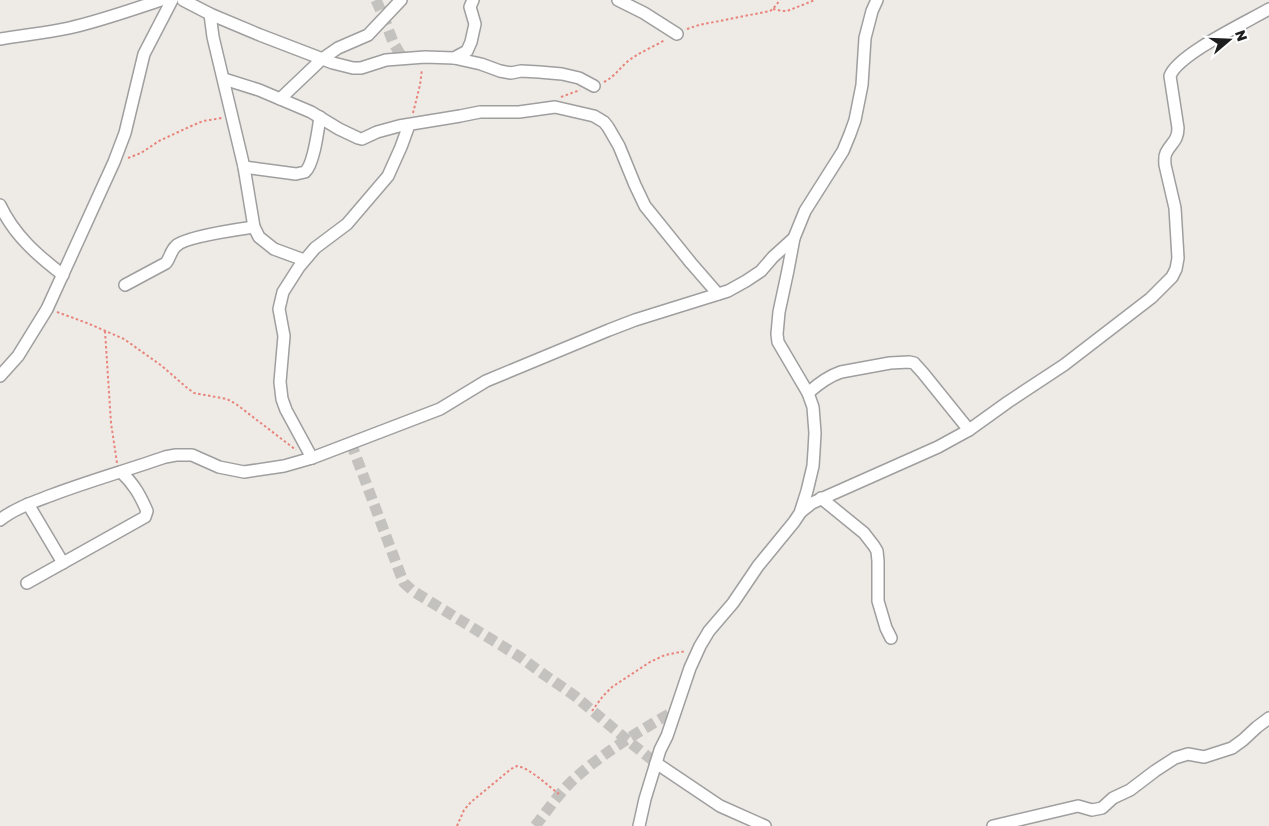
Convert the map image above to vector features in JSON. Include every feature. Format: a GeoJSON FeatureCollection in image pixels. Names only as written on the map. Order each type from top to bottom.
{"type":"FeatureCollection","features":[{"type":"Feature","properties":{"kind":"street"},"geometry":{"type":"LineString","coordinates":[[0,39],[70,28],[162,0]]}},
{"type":"Feature","properties":{"kind":"street"},"geometry":{"type":"LineString","coordinates":[[0,376],[18,356],[47,309],[63,276],[125,133],[144,54],[172,0]]}},
{"type":"Feature","properties":{"kind":"street"},"geometry":{"type":"LineString","coordinates":[[183,0],[260,36],[333,63],[353,68],[361,68],[386,60],[454,58],[511,73],[521,71],[562,74],[579,78],[594,86]]}},
{"type":"Feature","properties":{"kind":"street"},"geometry":{"type":"LineString","coordinates":[[280,99],[322,59],[338,48],[368,35],[401,0]]}},
{"type":"Feature","properties":{"kind":"street"},"geometry":{"type":"LineString","coordinates":[[454,58],[467,51],[471,42],[475,24],[470,8],[473,0]]}},
{"type":"Feature","properties":{"kind":"street"},"geometry":{"type":"LineString","coordinates":[[618,0],[677,34]]}},
{"type":"Feature","properties":{"kind":"street"},"geometry":{"type":"LineString","coordinates":[[800,513],[813,466],[814,415],[808,393],[778,342],[778,312],[794,238],[805,211],[843,151],[855,120],[862,84],[865,38],[877,0]]}},
{"type":"Feature","properties":{"kind":"street"},"geometry":{"type":"LineString","coordinates":[[639,826],[656,763],[700,646],[709,631],[733,603],[758,566],[800,513],[821,498],[938,447],[969,430],[1064,365],[1151,298],[1172,277],[1178,264],[1178,249],[1174,199],[1165,166],[1165,159],[1166,154],[1176,140],[1178,128],[1170,76],[1176,67],[1212,40],[1269,9]]}},
{"type":"Feature","properties":{"kind":"street"},"geometry":{"type":"LineString","coordinates":[[210,14],[213,36],[244,167],[254,227],[259,237],[274,249],[304,260]]}},
{"type":"Feature","properties":{"kind":"street"},"geometry":{"type":"LineString","coordinates":[[224,79],[311,112],[351,135],[362,139],[377,132],[480,112],[519,112],[561,108],[594,116],[604,122],[619,146],[634,185],[645,206],[718,294]]}},
{"type":"Feature","properties":{"kind":"street"},"geometry":{"type":"LineString","coordinates":[[244,167],[296,174],[306,172],[312,160],[320,117]]}},
{"type":"Feature","properties":{"kind":"street"},"geometry":{"type":"LineString","coordinates":[[311,456],[282,399],[280,382],[284,336],[279,309],[283,292],[298,267],[315,248],[347,224],[374,194],[391,170],[409,125]]}},
{"type":"Feature","properties":{"kind":"street"},"geometry":{"type":"LineString","coordinates":[[0,205],[13,228],[25,242],[63,276]]}},
{"type":"Feature","properties":{"kind":"street"},"geometry":{"type":"LineString","coordinates":[[125,285],[166,263],[179,243],[217,233],[254,227]]}},
{"type":"Feature","properties":{"kind":"street"},"geometry":{"type":"LineString","coordinates":[[0,520],[28,504],[165,457],[192,455],[219,467],[244,472],[284,466],[440,409],[486,381],[609,330],[738,286],[761,271],[794,238]]}},
{"type":"Feature","properties":{"kind":"street"},"geometry":{"type":"LineString","coordinates":[[808,393],[834,374],[890,363],[909,362],[914,364],[923,373],[969,430]]}},
{"type":"Feature","properties":{"kind":"street"},"geometry":{"type":"LineString","coordinates":[[26,583],[145,517],[147,511],[140,496],[132,482],[120,472]]}},
{"type":"Feature","properties":{"kind":"street"},"geometry":{"type":"LineString","coordinates":[[821,498],[864,533],[877,551],[878,601],[891,638]]}},
{"type":"Feature","properties":{"kind":"street"},"geometry":{"type":"LineString","coordinates":[[28,504],[63,563]]}},
{"type":"Feature","properties":{"kind":"street"},"geometry":{"type":"LineString","coordinates":[[994,826],[1078,806],[1092,810],[1102,808],[1113,798],[1130,790],[1175,758],[1188,754],[1204,757],[1230,749],[1269,718]]}},
{"type":"Feature","properties":{"kind":"street"},"geometry":{"type":"LineString","coordinates":[[656,763],[720,806],[765,826]]}},
{"type":"Feature","properties":{"kind":"street"},"geometry":{"type":"LineString","coordinates":[[1046,826],[1051,812]]}},
{"type":"Feature","properties":{"kind":"path"},"geometry":{"type":"LineString","coordinates":[[556,99],[604,82],[613,77],[631,59],[677,34],[699,25],[766,12],[773,9],[780,0]]}},
{"type":"Feature","properties":{"kind":"path"},"geometry":{"type":"LineString","coordinates":[[773,9],[787,11],[816,0]]}},
{"type":"Feature","properties":{"kind":"path"},"geometry":{"type":"LineString","coordinates":[[409,125],[416,105],[423,58]]}},
{"type":"Feature","properties":{"kind":"path"},"geometry":{"type":"LineString","coordinates":[[114,162],[141,153],[159,141],[203,121],[231,116]]}},
{"type":"Feature","properties":{"kind":"path"},"geometry":{"type":"LineString","coordinates":[[47,309],[124,339],[162,366],[186,388],[194,393],[227,399],[293,448],[311,456]]}},
{"type":"Feature","properties":{"kind":"path"},"geometry":{"type":"LineString","coordinates":[[105,331],[111,423],[120,472]]}},
{"type":"Feature","properties":{"kind":"path"},"geometry":{"type":"LineString","coordinates":[[592,711],[612,687],[650,662],[665,655],[700,646]]}},
{"type":"Feature","properties":{"kind":"path"},"geometry":{"type":"LineString","coordinates":[[457,826],[464,810],[471,802],[517,766],[523,768],[559,794]]}},
{"type":"Feature","properties":{"kind":"tunnel"},"geometry":{"type":"LineString","coordinates":[[376,0],[393,42],[403,59]]}},
{"type":"Feature","properties":{"kind":"tunnel"},"geometry":{"type":"LineString","coordinates":[[351,443],[404,583],[413,591],[520,657],[575,696],[656,763]]}},
{"type":"Feature","properties":{"kind":"tunnel"},"geometry":{"type":"LineString","coordinates":[[535,826],[563,790],[586,769],[623,742],[676,710]]}}]}
